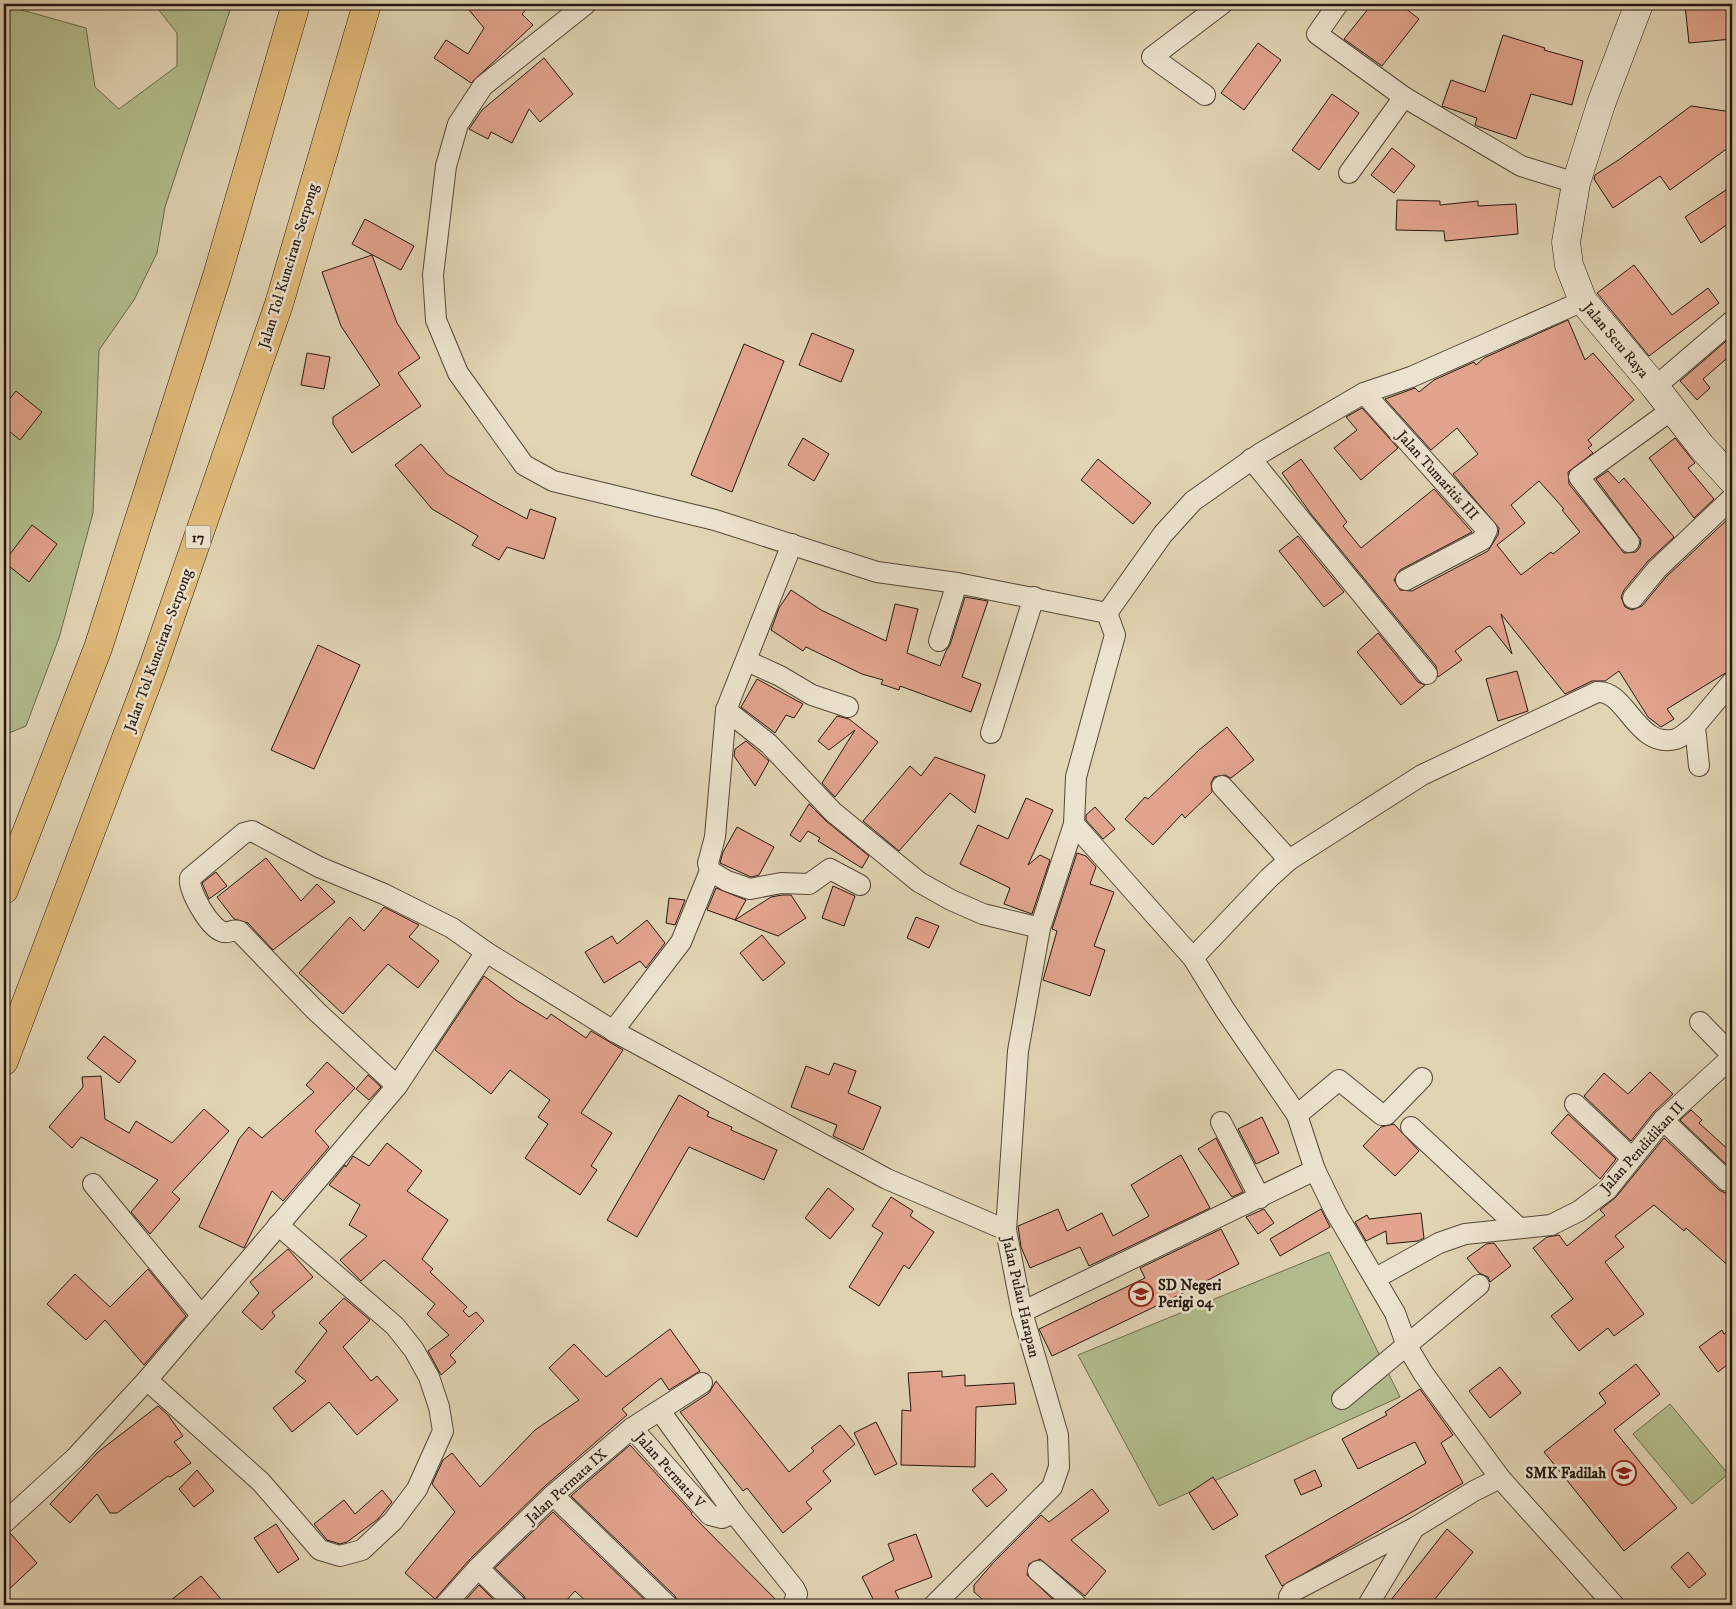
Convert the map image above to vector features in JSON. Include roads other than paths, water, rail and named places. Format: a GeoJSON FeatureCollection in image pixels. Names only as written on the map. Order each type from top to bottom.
{"type":"FeatureCollection","features":[{"type":"Feature","properties":{"kind":"highway"},"geometry":{"type":"LineString","coordinates":[[4,890],[98,648],[217,276],[296,4]]}},
{"type":"Feature","properties":{"kind":"highway","name":"Jalan Tol Kunciran–Serpong"},"geometry":{"type":"LineString","coordinates":[[4,1061],[153,667],[276,313],[367,4]]}},
{"type":"Feature","properties":{"kind":"street"},"geometry":{"type":"LineString","coordinates":[[586,4],[483,86],[458,124],[446,166],[433,275],[436,320],[458,373],[524,465],[553,481],[715,520],[877,572],[957,582],[1034,596],[1107,613],[1163,534],[1193,501],[1251,459],[1364,393],[1411,376],[1583,301]]}},
{"type":"Feature","properties":{"kind":"street"},"geometry":{"type":"LineString","coordinates":[[1205,95],[1152,57],[1222,4]]}},
{"type":"Feature","properties":{"kind":"street"},"geometry":{"type":"LineString","coordinates":[[1338,4],[1317,34],[1404,97],[1521,166],[1576,183]]}},
{"type":"Feature","properties":{"kind":"street","name":"Jalan Setu Raya"},"geometry":{"type":"LineString","coordinates":[[1639,4],[1602,104],[1576,183],[1566,242],[1569,265],[1583,301],[1673,409],[1701,446],[1732,480]]}},
{"type":"Feature","properties":{"kind":"street"},"geometry":{"type":"LineString","coordinates":[[1349,173],[1404,97]]}},
{"type":"Feature","properties":{"kind":"street"},"geometry":{"type":"LineString","coordinates":[[1655,387],[1732,321]]}},
{"type":"Feature","properties":{"kind":"street","name":"Jalan Tumaritis III"},"geometry":{"type":"LineString","coordinates":[[1364,393],[1487,530],[1482,540],[1406,580]]}},
{"type":"Feature","properties":{"kind":"street"},"geometry":{"type":"LineString","coordinates":[[1629,542],[1579,477],[1673,409]]}},
{"type":"Feature","properties":{"kind":"street"},"geometry":{"type":"LineString","coordinates":[[1251,459],[1427,674]]}},
{"type":"Feature","properties":{"kind":"street"},"geometry":{"type":"LineString","coordinates":[[1633,598],[1657,569],[1732,498]]}},
{"type":"Feature","properties":{"kind":"street"},"geometry":{"type":"LineString","coordinates":[[613,1031],[681,942],[710,871],[708,863],[715,837],[726,710],[792,544]]}},
{"type":"Feature","properties":{"kind":"street"},"geometry":{"type":"LineString","coordinates":[[939,641],[957,582]]}},
{"type":"Feature","properties":{"kind":"street"},"geometry":{"type":"LineString","coordinates":[[991,733],[1034,596]]}},
{"type":"Feature","properties":{"kind":"street","name":"Jalan Pulau Harapan"},"geometry":{"type":"LineString","coordinates":[[934,1605],[1052,1487],[1059,1467],[1058,1435],[1022,1312],[1006,1230],[1018,1051],[1040,928],[1074,824],[1076,777],[1115,635],[1107,613]]}},
{"type":"Feature","properties":{"kind":"street"},"geometry":{"type":"LineString","coordinates":[[747,661],[780,676],[812,695],[848,707]]}},
{"type":"Feature","properties":{"kind":"street"},"geometry":{"type":"LineString","coordinates":[[1194,958],[1269,878],[1289,860],[1422,775],[1597,692],[1608,693],[1650,736],[1662,740],[1676,739],[1695,726],[1732,682]]}},
{"type":"Feature","properties":{"kind":"street"},"geometry":{"type":"LineString","coordinates":[[726,710],[769,744],[833,812],[919,882],[951,900],[983,914],[1040,928]]}},
{"type":"Feature","properties":{"kind":"street"},"geometry":{"type":"LineString","coordinates":[[1695,726],[1699,766]]}},
{"type":"Feature","properties":{"kind":"street"},"geometry":{"type":"LineString","coordinates":[[1222,786],[1289,860]]}},
{"type":"Feature","properties":{"kind":"street"},"geometry":{"type":"LineString","coordinates":[[1074,824],[1194,958],[1224,1010],[1297,1115],[1315,1170],[1336,1213],[1396,1313],[1407,1346],[1423,1373],[1500,1478],[1614,1605]]}},
{"type":"Feature","properties":{"kind":"street"},"geometry":{"type":"LineString","coordinates":[[397,1086],[316,1011],[239,931],[224,932],[216,928],[195,900],[189,883],[190,878],[244,833],[252,830],[319,867],[384,894],[452,928],[486,952],[613,1031],[887,1180],[1006,1230]]}},
{"type":"Feature","properties":{"kind":"street"},"geometry":{"type":"LineString","coordinates":[[710,871],[727,881],[750,889],[781,883],[809,884],[830,869],[860,885]]}},
{"type":"Feature","properties":{"kind":"street"},"geometry":{"type":"LineString","coordinates":[[4,1523],[75,1458],[147,1380],[397,1086],[486,952]]}},
{"type":"Feature","properties":{"kind":"street"},"geometry":{"type":"LineString","coordinates":[[1700,1022],[1732,1056]]}},
{"type":"Feature","properties":{"kind":"street","name":"Jalan Pendidikan II"},"geometry":{"type":"LineString","coordinates":[[1376,1278],[1439,1243],[1465,1234],[1551,1225],[1579,1211],[1607,1190],[1664,1120],[1732,1056]]}},
{"type":"Feature","properties":{"kind":"street"},"geometry":{"type":"LineString","coordinates":[[1297,1115],[1339,1080],[1375,1111],[1382,1115],[1386,1114],[1422,1078]]}},
{"type":"Feature","properties":{"kind":"street"},"geometry":{"type":"LineString","coordinates":[[1575,1104],[1632,1158]]}},
{"type":"Feature","properties":{"kind":"street"},"geometry":{"type":"LineString","coordinates":[[1664,1120],[1727,1181]]}},
{"type":"Feature","properties":{"kind":"street"},"geometry":{"type":"LineString","coordinates":[[1221,1122],[1260,1198]]}},
{"type":"Feature","properties":{"kind":"street"},"geometry":{"type":"LineString","coordinates":[[1411,1127],[1519,1228]]}},
{"type":"Feature","properties":{"kind":"street"},"geometry":{"type":"LineString","coordinates":[[1022,1312],[1315,1170]]}},
{"type":"Feature","properties":{"kind":"street"},"geometry":{"type":"LineString","coordinates":[[93,1184],[201,1315]]}},
{"type":"Feature","properties":{"kind":"street"},"geometry":{"type":"LineString","coordinates":[[147,1380],[261,1482],[320,1550],[340,1556],[362,1550],[393,1520],[417,1489],[443,1431],[439,1407],[429,1377],[414,1350],[395,1326],[278,1225]]}},
{"type":"Feature","properties":{"kind":"street"},"geometry":{"type":"LineString","coordinates":[[1342,1399],[1479,1285]]}},
{"type":"Feature","properties":{"kind":"street","name":"Jalan Permata IX"},"geometry":{"type":"LineString","coordinates":[[445,1605],[478,1568],[552,1496],[632,1428],[702,1383]]}},
{"type":"Feature","properties":{"kind":"street","name":"Jalan Permata V"},"geometry":{"type":"LineString","coordinates":[[660,1411],[734,1512],[794,1588],[796,1594],[793,1605]]}},
{"type":"Feature","properties":{"kind":"street","name":"Jalan Permata V"},"geometry":{"type":"LineString","coordinates":[[632,1428],[710,1515],[722,1518],[734,1512]]}},
{"type":"Feature","properties":{"kind":"street"},"geometry":{"type":"LineString","coordinates":[[1289,1605],[1289,1597],[1292,1592],[1414,1528],[1474,1491],[1500,1478]]}},
{"type":"Feature","properties":{"kind":"street"},"geometry":{"type":"LineString","coordinates":[[552,1496],[666,1605]]}},
{"type":"Feature","properties":{"kind":"street"},"geometry":{"type":"LineString","coordinates":[[1368,1605],[1414,1528]]}},
{"type":"Feature","properties":{"kind":"street"},"geometry":{"type":"LineString","coordinates":[[478,1568],[516,1605]]}},
{"type":"Feature","properties":{"kind":"street"},"geometry":{"type":"LineString","coordinates":[[1038,1570],[1076,1605]]}},
{"type":"Feature","properties":{"kind":"place","name":"SD Negeri Perigi 04"},"geometry":{"type":"Point","coordinates":[1141,1294]}},
{"type":"Feature","properties":{"kind":"place","name":"SMK Fadilah"},"geometry":{"type":"Point","coordinates":[1624,1473]}}]}
